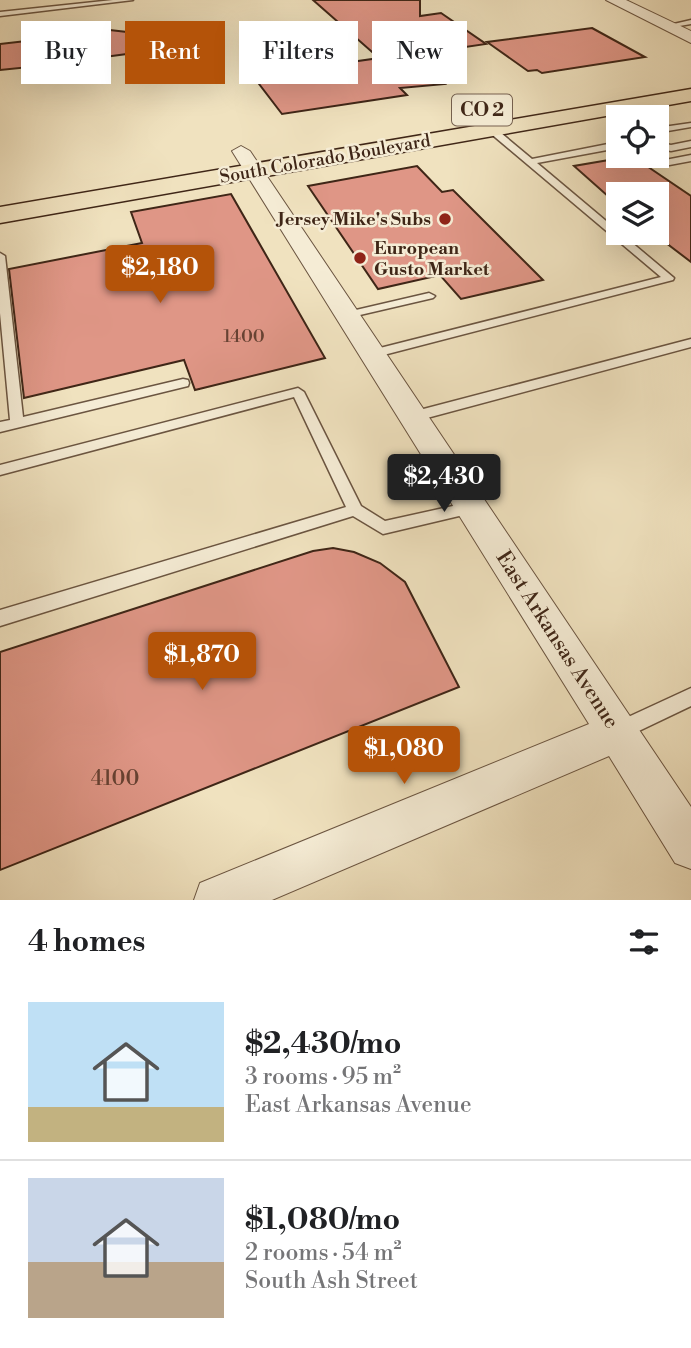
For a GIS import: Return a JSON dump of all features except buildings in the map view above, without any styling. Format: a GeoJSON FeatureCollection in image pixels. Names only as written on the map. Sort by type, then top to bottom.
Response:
{"type":"FeatureCollection","features":[{"type":"Feature","properties":{"kind":"main road","name":"South Colorado Boulevard"},"geometry":{"type":"LineString","coordinates":[[444,116],[691,75]]}},
{"type":"Feature","properties":{"kind":"main road","name":"South Colorado Boulevard"},"geometry":{"type":"LineString","coordinates":[[650,105],[691,95]]}},
{"type":"Feature","properties":{"kind":"main road","name":"South Colorado Boulevard"},"geometry":{"type":"LineString","coordinates":[[84,177],[606,114]]}},
{"type":"Feature","properties":{"kind":"main road","name":"South Colorado Boulevard"},"geometry":{"type":"LineString","coordinates":[[0,215],[256,156]]}},
{"type":"Feature","properties":{"kind":"street"},"geometry":{"type":"LineString","coordinates":[[614,0],[667,26],[689,32]]}},
{"type":"Feature","properties":{"kind":"street","name":"East Arkansas Avenue"},"geometry":{"type":"LineString","coordinates":[[256,156],[347,315],[691,847]]}},
{"type":"Feature","properties":{"kind":"street"},"geometry":{"type":"LineString","coordinates":[[217,900],[618,732]]}},
{"type":"Feature","properties":{"kind":"lane"},"geometry":{"type":"LineString","coordinates":[[0,14],[130,0]]}},
{"type":"Feature","properties":{"kind":"lane"},"geometry":{"type":"LineString","coordinates":[[669,129],[691,125]]}},
{"type":"Feature","properties":{"kind":"lane"},"geometry":{"type":"LineString","coordinates":[[372,354],[669,278],[492,130]]}},
{"type":"Feature","properties":{"kind":"lane"},"geometry":{"type":"LineString","coordinates":[[669,140],[691,135]]}},
{"type":"Feature","properties":{"kind":"lane"},"geometry":{"type":"LineString","coordinates":[[669,147],[691,144]]}},
{"type":"Feature","properties":{"kind":"lane"},"geometry":{"type":"LineString","coordinates":[[530,162],[606,147]]}},
{"type":"Feature","properties":{"kind":"lane"},"geometry":{"type":"LineString","coordinates":[[669,162],[691,158]]}},
{"type":"Feature","properties":{"kind":"lane"},"geometry":{"type":"LineString","coordinates":[[0,256],[17,423]]}},
{"type":"Feature","properties":{"kind":"lane"},"geometry":{"type":"LineString","coordinates":[[347,315],[429,296]]}},
{"type":"Feature","properties":{"kind":"lane"},"geometry":{"type":"LineString","coordinates":[[412,417],[691,343]]}},
{"type":"Feature","properties":{"kind":"lane"},"geometry":{"type":"LineString","coordinates":[[0,427],[183,383]]}},
{"type":"Feature","properties":{"kind":"lane"},"geometry":{"type":"LineString","coordinates":[[0,470],[298,392],[355,510],[383,528],[471,508]]}},
{"type":"Feature","properties":{"kind":"lane"},"geometry":{"type":"LineString","coordinates":[[0,618],[355,510]]}},
{"type":"Feature","properties":{"kind":"lane"},"geometry":{"type":"LineString","coordinates":[[618,732],[691,697]]}},
{"type":"Feature","properties":{"kind":"place","name":"Jersey Mike's Subs"},"geometry":{"type":"Point","coordinates":[445,219]}},
{"type":"Feature","properties":{"kind":"place","name":"European Gusto Market"},"geometry":{"type":"Point","coordinates":[360,258]}}]}
